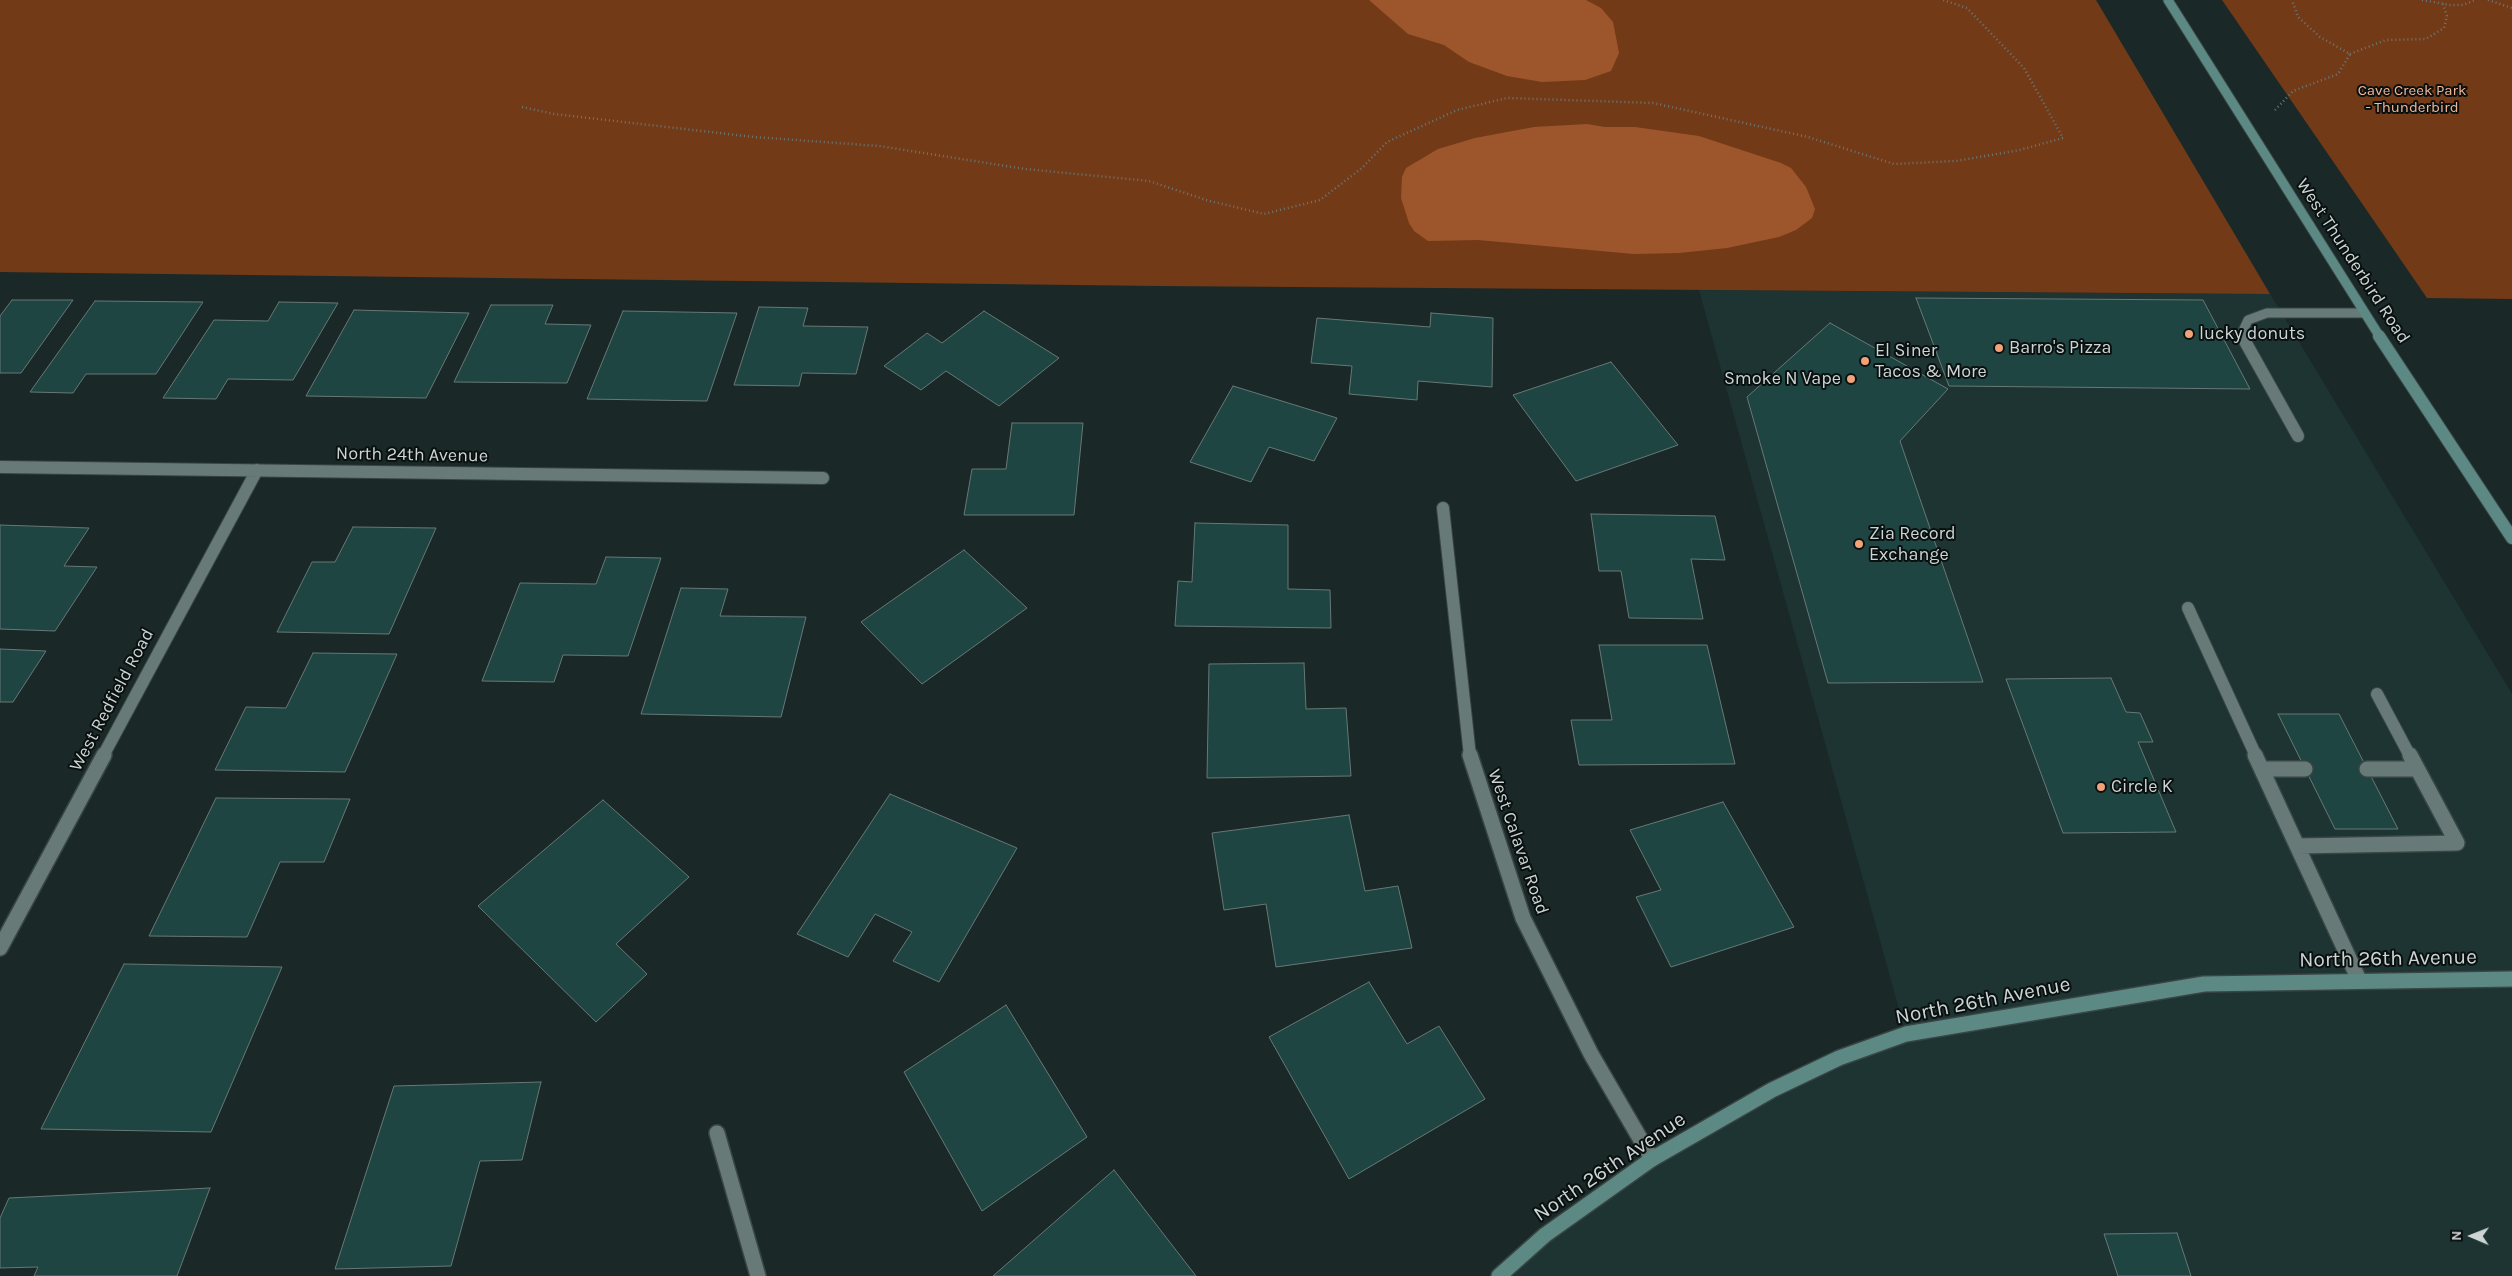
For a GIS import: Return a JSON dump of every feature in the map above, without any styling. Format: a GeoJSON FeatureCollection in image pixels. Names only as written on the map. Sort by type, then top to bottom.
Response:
{"type":"FeatureCollection","features":[{"type":"Feature","properties":{"kind":"main road","name":"West Thunderbird Road"},"geometry":{"type":"LineString","coordinates":[[2168,0],[2364,313],[2512,538]]}},
{"type":"Feature","properties":{"kind":"main road","name":"North 26th Avenue"},"geometry":{"type":"LineString","coordinates":[[1499,1276],[1545,1235],[1652,1159],[1772,1090],[1839,1058],[1906,1034],[2204,984],[2512,979]]}},
{"type":"Feature","properties":{"kind":"street"},"geometry":{"type":"LineString","coordinates":[[2298,436],[2241,335],[2248,320],[2268,313],[2364,313]]}},
{"type":"Feature","properties":{"kind":"street","name":"North 24th Avenue"},"geometry":{"type":"LineString","coordinates":[[0,467],[823,478]]}},
{"type":"Feature","properties":{"kind":"street","name":"West Redfield Road"},"geometry":{"type":"LineString","coordinates":[[0,948],[257,470]]}},
{"type":"Feature","properties":{"kind":"street","name":"West Calavar Road"},"geometry":{"type":"LineString","coordinates":[[1443,508],[1471,763],[1523,918],[1592,1054],[1652,1159]]}},
{"type":"Feature","properties":{"kind":"street"},"geometry":{"type":"LineString","coordinates":[[2188,608],[2359,980]]}},
{"type":"Feature","properties":{"kind":"street"},"geometry":{"type":"LineString","coordinates":[[2298,846],[2457,843],[2377,694]]}},
{"type":"Feature","properties":{"kind":"street"},"geometry":{"type":"LineString","coordinates":[[2262,769],[2305,769]]}},
{"type":"Feature","properties":{"kind":"street"},"geometry":{"type":"LineString","coordinates":[[2367,769],[2417,769]]}},
{"type":"Feature","properties":{"kind":"street"},"geometry":{"type":"LineString","coordinates":[[717,1133],[758,1276]]}},
{"type":"Feature","properties":{"kind":"path"},"geometry":{"type":"LineString","coordinates":[[522,107],[582,118],[754,137],[879,146],[1025,170],[1149,181],[1206,200],[1264,214],[1320,200],[1362,168],[1387,142],[1457,110],[1507,98],[1653,103],[1808,137],[1894,164],[1956,162],[2020,150],[2063,138],[2024,68],[1967,8],[1943,0]]}},
{"type":"Feature","properties":{"kind":"path"},"geometry":{"type":"LineString","coordinates":[[2292,0],[2298,17],[2320,37],[2350,54]]}},
{"type":"Feature","properties":{"kind":"path"},"geometry":{"type":"LineString","coordinates":[[2422,0],[2463,5],[2475,0]]}},
{"type":"Feature","properties":{"kind":"path"},"geometry":{"type":"LineString","coordinates":[[2488,0],[2512,8]]}},
{"type":"Feature","properties":{"kind":"path"},"geometry":{"type":"LineString","coordinates":[[2252,135],[2293,91],[2338,74],[2350,54],[2386,40],[2426,40],[2444,28],[2447,16],[2443,4]]}},
{"type":"Feature","properties":{"kind":"shaded area"},"geometry":{"type":"Polygon","coordinates":[[[1369,0],[1586,0],[1601,8],[1613,22],[1619,53],[1611,71],[1585,80],[1542,82],[1507,76],[1469,62],[1444,45],[1408,34],[1369,0]]]}},
{"type":"Feature","properties":{"kind":"shaded area"},"geometry":{"type":"Polygon","coordinates":[[[1587,124],[1605,127],[1635,127],[1699,136],[1781,163],[1791,168],[1806,187],[1815,209],[1812,218],[1796,230],[1779,237],[1727,248],[1679,253],[1634,254],[1478,240],[1428,241],[1414,231],[1409,223],[1401,198],[1402,177],[1406,168],[1438,149],[1475,138],[1534,127],[1587,124]]]}},
{"type":"Feature","properties":{"kind":"shaded area"},"geometry":{"type":"Polygon","coordinates":[[[1699,290],[2270,294],[2512,694],[2512,1276],[1499,1276],[1545,1235],[1772,1090],[1906,1034],[1699,290]]]}},
{"type":"Feature","properties":{"kind":"green space"},"geometry":{"type":"Polygon","coordinates":[[[0,0],[2096,0],[2270,294],[1159,286],[0,272],[0,0]]]}},
{"type":"Feature","properties":{"kind":"green space","name":"Cave Creek Park - Thunderbird"},"geometry":{"type":"Polygon","coordinates":[[[2222,0],[2512,0],[2512,299],[2427,298],[2222,0]]]}},
{"type":"Feature","properties":{"kind":"building"},"geometry":{"type":"Polygon","coordinates":[[[1916,298],[2203,300],[2250,389],[1949,386],[1916,298]]]}},
{"type":"Feature","properties":{"kind":"building"},"geometry":{"type":"Polygon","coordinates":[[[12,300],[73,300],[21,373],[0,373],[0,316],[12,300]]]}},
{"type":"Feature","properties":{"kind":"building"},"geometry":{"type":"Polygon","coordinates":[[[95,301],[203,302],[156,374],[86,374],[73,393],[30,392],[95,301]]]}},
{"type":"Feature","properties":{"kind":"building"},"geometry":{"type":"Polygon","coordinates":[[[279,302],[338,303],[293,380],[228,379],[216,399],[163,398],[214,320],[268,321],[279,302]]]}},
{"type":"Feature","properties":{"kind":"building"},"geometry":{"type":"Polygon","coordinates":[[[491,305],[553,305],[545,324],[591,325],[567,383],[454,382],[491,305]]]}},
{"type":"Feature","properties":{"kind":"building"},"geometry":{"type":"Polygon","coordinates":[[[759,307],[808,308],[803,326],[868,327],[856,374],[802,373],[799,386],[734,385],[759,307]]]}},
{"type":"Feature","properties":{"kind":"building"},"geometry":{"type":"Polygon","coordinates":[[[354,310],[469,313],[426,398],[306,396],[354,310]]]}},
{"type":"Feature","properties":{"kind":"building"},"geometry":{"type":"Polygon","coordinates":[[[623,311],[737,313],[707,401],[587,399],[623,311]]]}},
{"type":"Feature","properties":{"kind":"building"},"geometry":{"type":"Polygon","coordinates":[[[984,311],[1059,358],[999,406],[946,371],[921,390],[884,366],[927,333],[942,343],[984,311]]]}},
{"type":"Feature","properties":{"kind":"building"},"geometry":{"type":"Polygon","coordinates":[[[1431,313],[1493,318],[1492,387],[1418,381],[1417,400],[1349,394],[1352,366],[1311,363],[1317,318],[1430,327],[1431,313]]]}},
{"type":"Feature","properties":{"kind":"building"},"geometry":{"type":"Polygon","coordinates":[[[1830,323],[1948,389],[1900,441],[1983,682],[1828,683],[1747,397],[1830,323]]]}},
{"type":"Feature","properties":{"kind":"building"},"geometry":{"type":"Polygon","coordinates":[[[1611,362],[1678,445],[1576,481],[1513,395],[1611,362]]]}},
{"type":"Feature","properties":{"kind":"building"},"geometry":{"type":"Polygon","coordinates":[[[1233,386],[1337,418],[1314,461],[1269,447],[1251,482],[1190,462],[1233,386]]]}},
{"type":"Feature","properties":{"kind":"building"},"geometry":{"type":"Polygon","coordinates":[[[1012,423],[1083,423],[1074,515],[964,515],[972,469],[1006,469],[1012,423]]]}},
{"type":"Feature","properties":{"kind":"building"},"geometry":{"type":"Polygon","coordinates":[[[1591,514],[1715,516],[1725,560],[1691,559],[1703,619],[1629,618],[1621,571],[1599,571],[1591,514]]]}},
{"type":"Feature","properties":{"kind":"building"},"geometry":{"type":"Polygon","coordinates":[[[1195,523],[1288,525],[1288,589],[1330,590],[1331,628],[1175,626],[1178,581],[1192,582],[1195,523]]]}},
{"type":"Feature","properties":{"kind":"building"},"geometry":{"type":"Polygon","coordinates":[[[0,525],[89,528],[64,566],[97,567],[55,631],[0,629],[0,525]]]}},
{"type":"Feature","properties":{"kind":"building"},"geometry":{"type":"Polygon","coordinates":[[[353,527],[436,528],[389,634],[277,632],[312,562],[335,562],[353,527]]]}},
{"type":"Feature","properties":{"kind":"building"},"geometry":{"type":"Polygon","coordinates":[[[964,550],[1027,608],[922,684],[861,622],[964,550]]]}},
{"type":"Feature","properties":{"kind":"building"},"geometry":{"type":"Polygon","coordinates":[[[606,557],[661,558],[628,656],[563,655],[554,682],[482,681],[520,583],[596,584],[606,557]]]}},
{"type":"Feature","properties":{"kind":"building"},"geometry":{"type":"Polygon","coordinates":[[[681,588],[728,589],[720,616],[806,617],[781,717],[641,714],[681,588]]]}},
{"type":"Feature","properties":{"kind":"building"},"geometry":{"type":"Polygon","coordinates":[[[1599,645],[1707,645],[1735,764],[1579,765],[1571,720],[1612,720],[1599,645]]]}},
{"type":"Feature","properties":{"kind":"building"},"geometry":{"type":"Polygon","coordinates":[[[0,649],[46,651],[13,702],[0,702],[0,649]]]}},
{"type":"Feature","properties":{"kind":"building"},"geometry":{"type":"Polygon","coordinates":[[[313,653],[397,654],[345,772],[215,770],[246,707],[286,708],[313,653]]]}},
{"type":"Feature","properties":{"kind":"building"},"geometry":{"type":"Polygon","coordinates":[[[1304,663],[1306,709],[1346,708],[1351,776],[1207,778],[1209,664],[1304,663]]]}},
{"type":"Feature","properties":{"kind":"building","name":"Circle K"},"geometry":{"type":"Polygon","coordinates":[[[2111,678],[2126,712],[2140,713],[2153,742],[2138,742],[2176,832],[2063,833],[2006,679],[2111,678]]]}},
{"type":"Feature","properties":{"kind":"building"},"geometry":{"type":"Polygon","coordinates":[[[2278,714],[2339,714],[2398,829],[2335,829],[2278,714]]]}},
{"type":"Feature","properties":{"kind":"building"},"geometry":{"type":"Polygon","coordinates":[[[890,794],[1017,848],[939,982],[893,961],[912,932],[875,914],[848,957],[797,934],[890,794]]]}},
{"type":"Feature","properties":{"kind":"building"},"geometry":{"type":"Polygon","coordinates":[[[216,798],[350,799],[324,862],[280,862],[247,937],[149,936],[216,798]]]}},
{"type":"Feature","properties":{"kind":"building"},"geometry":{"type":"Polygon","coordinates":[[[603,800],[689,877],[616,944],[647,974],[596,1022],[478,906],[603,800]]]}},
{"type":"Feature","properties":{"kind":"building"},"geometry":{"type":"Polygon","coordinates":[[[1723,802],[1794,927],[1671,967],[1636,897],[1661,890],[1630,830],[1723,802]]]}},
{"type":"Feature","properties":{"kind":"building"},"geometry":{"type":"Polygon","coordinates":[[[1349,815],[1365,891],[1398,886],[1412,948],[1276,967],[1266,904],[1224,910],[1212,833],[1349,815]]]}},
{"type":"Feature","properties":{"kind":"building"},"geometry":{"type":"Polygon","coordinates":[[[124,964],[282,967],[211,1132],[41,1129],[124,964]]]}},
{"type":"Feature","properties":{"kind":"building"},"geometry":{"type":"Polygon","coordinates":[[[1369,982],[1407,1044],[1439,1026],[1485,1099],[1349,1179],[1269,1037],[1369,982]]]}},
{"type":"Feature","properties":{"kind":"building"},"geometry":{"type":"Polygon","coordinates":[[[1006,1005],[1087,1137],[982,1211],[904,1072],[1006,1005]]]}},
{"type":"Feature","properties":{"kind":"building"},"geometry":{"type":"Polygon","coordinates":[[[541,1082],[522,1160],[480,1161],[451,1266],[335,1269],[394,1086],[541,1082]]]}},
{"type":"Feature","properties":{"kind":"building"},"geometry":{"type":"Polygon","coordinates":[[[1114,1170],[1196,1276],[993,1276],[1114,1170]]]}},
{"type":"Feature","properties":{"kind":"building"},"geometry":{"type":"Polygon","coordinates":[[[210,1188],[177,1276],[34,1276],[38,1267],[0,1268],[0,1218],[9,1198],[210,1188]]]}},
{"type":"Feature","properties":{"kind":"building"},"geometry":{"type":"Polygon","coordinates":[[[2177,1233],[2191,1276],[2118,1276],[2104,1234],[2177,1233]]]}},
{"type":"Feature","properties":{"kind":"place","name":"lucky donuts"},"geometry":{"type":"Point","coordinates":[2189,334]}},
{"type":"Feature","properties":{"kind":"place","name":"Barro's Pizza"},"geometry":{"type":"Point","coordinates":[1999,348]}},
{"type":"Feature","properties":{"kind":"place","name":"El Siner Tacos & More"},"geometry":{"type":"Point","coordinates":[1865,361]}},
{"type":"Feature","properties":{"kind":"place","name":"Smoke N Vape"},"geometry":{"type":"Point","coordinates":[1851,379]}},
{"type":"Feature","properties":{"kind":"place","name":"Zia Record Exchange"},"geometry":{"type":"Point","coordinates":[1859,544]}},
{"type":"Feature","properties":{"kind":"place","name":"Circle K"},"geometry":{"type":"Point","coordinates":[2101,787]}}]}
